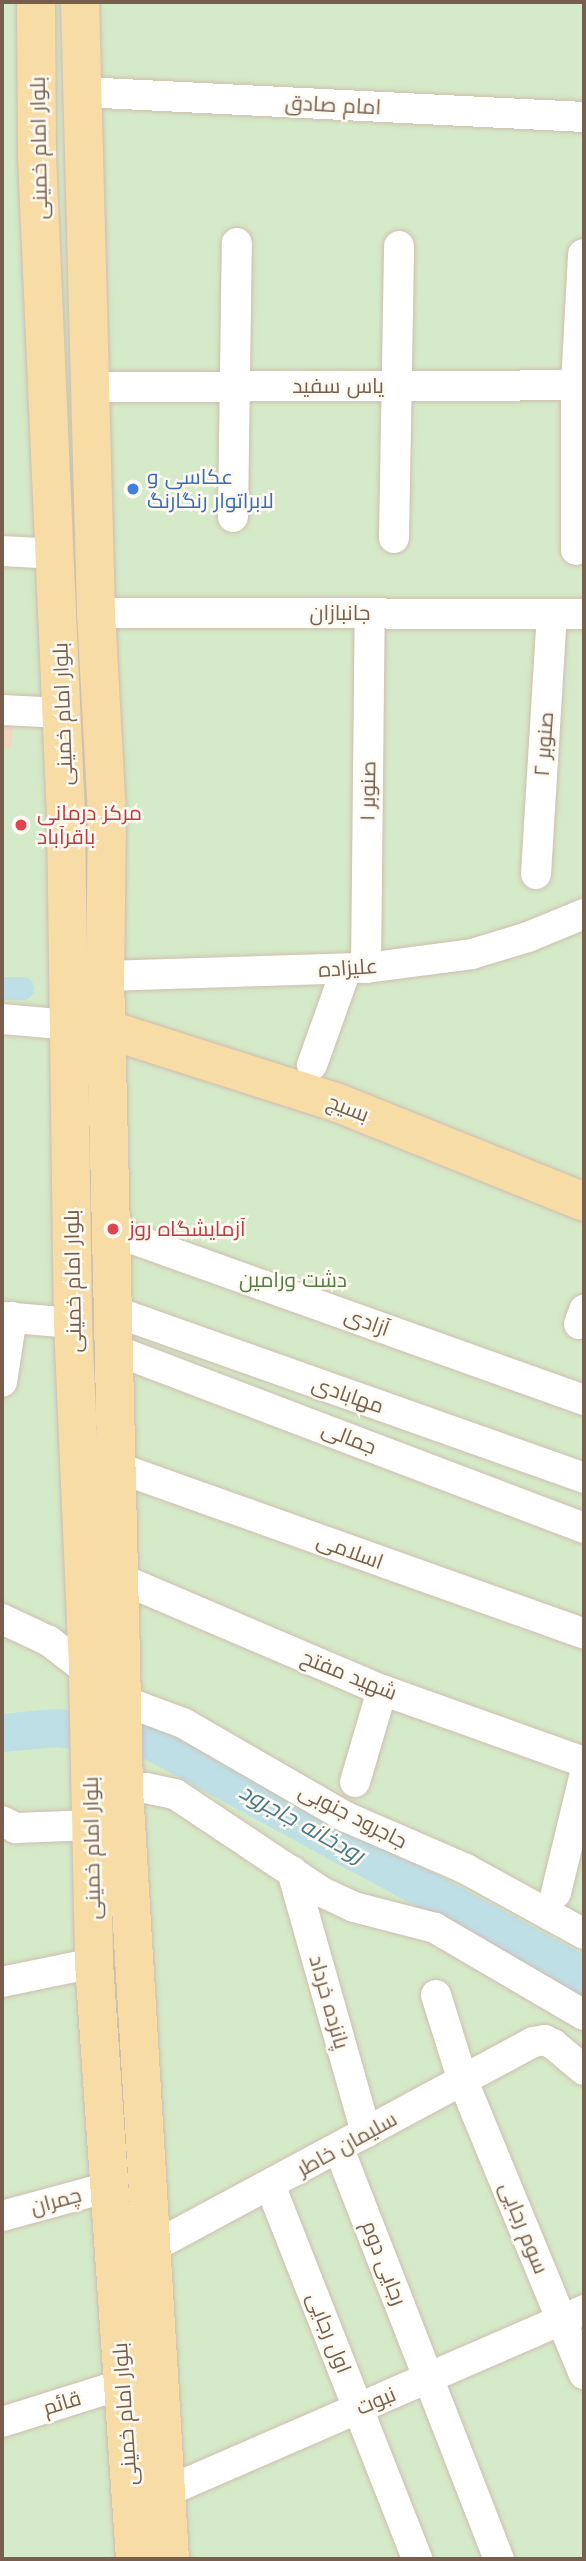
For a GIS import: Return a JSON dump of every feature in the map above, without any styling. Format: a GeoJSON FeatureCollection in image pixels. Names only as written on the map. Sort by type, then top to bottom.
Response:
{"type":"FeatureCollection","features":[{"type":"Feature","properties":{"kind":"main road","name":"بلوار امام خمینی"},"geometry":{"type":"LineString","coordinates":[[36,2],[37,157],[57,554],[61,713],[88,1027],[111,1231],[119,1578],[102,1801],[94,1964],[123,2384],[147,2557]]}},
{"type":"Feature","properties":{"kind":"main road","name":"بلوار امام خمینی"},"geometry":{"type":"LineString","coordinates":[[80,2],[96,612],[107,818],[105,976],[88,1027],[73,1323],[110,1684]]}},
{"type":"Feature","properties":{"kind":"main road"},"geometry":{"type":"LineString","coordinates":[[37,157],[86,155]]}},
{"type":"Feature","properties":{"kind":"main road","name":"بسیج"},"geometry":{"type":"LineString","coordinates":[[88,1027],[338,1103],[584,1202]]}},
{"type":"Feature","properties":{"kind":"main road","name":"بلوار امام خمینی"},"geometry":{"type":"LineString","coordinates":[[102,1801],[149,2249],[168,2491],[147,2557]]}},
{"type":"Feature","properties":{"kind":"street","name":"امام صادق"},"geometry":{"type":"LineString","coordinates":[[82,92],[584,117]]}},
{"type":"Feature","properties":{"kind":"street"},"geometry":{"type":"LineString","coordinates":[[233,517],[237,243]]}},
{"type":"Feature","properties":{"kind":"street"},"geometry":{"type":"LineString","coordinates":[[394,538],[399,246]]}},
{"type":"Feature","properties":{"kind":"street"},"geometry":{"type":"LineString","coordinates":[[576,550],[583,254]]}},
{"type":"Feature","properties":{"kind":"street","name":"یاس سفید"},"geometry":{"type":"LineString","coordinates":[[91,387],[580,385]]}},
{"type":"Feature","properties":{"kind":"street"},"geometry":{"type":"LineString","coordinates":[[2,551],[57,554]]}},
{"type":"Feature","properties":{"kind":"street","name":"جانبازان"},"geometry":{"type":"LineString","coordinates":[[96,612],[584,614]]}},
{"type":"Feature","properties":{"kind":"street","name":"صنوبر ۱"},"geometry":{"type":"LineString","coordinates":[[312,1065],[356,969],[370,613]]}},
{"type":"Feature","properties":{"kind":"street","name":"صنوبر ۲"},"geometry":{"type":"LineString","coordinates":[[536,874],[552,614]]}},
{"type":"Feature","properties":{"kind":"street"},"geometry":{"type":"LineString","coordinates":[[2,710],[61,713]]}},
{"type":"Feature","properties":{"kind":"street","name":"علیزاده"},"geometry":{"type":"LineString","coordinates":[[105,976],[356,969],[472,954],[528,937],[584,914]]}},
{"type":"Feature","properties":{"kind":"street"},"geometry":{"type":"LineString","coordinates":[[2,1019],[88,1027]]}},
{"type":"Feature","properties":{"kind":"street","name":"آزادی"},"geometry":{"type":"LineString","coordinates":[[111,1231],[584,1400]]}},
{"type":"Feature","properties":{"kind":"street"},"geometry":{"type":"LineString","coordinates":[[2,1382],[7,1317],[73,1323]]}},
{"type":"Feature","properties":{"kind":"street","name":"مهابادی"},"geometry":{"type":"LineString","coordinates":[[113,1330],[584,1478]]}},
{"type":"Feature","properties":{"kind":"street","name":"جمالی"},"geometry":{"type":"LineString","coordinates":[[113,1330],[584,1528]]}},
{"type":"Feature","properties":{"kind":"street","name":"اسلامی"},"geometry":{"type":"LineString","coordinates":[[116,1467],[584,1634]]}},
{"type":"Feature","properties":{"kind":"street","name":"شهید مفتح"},"geometry":{"type":"LineString","coordinates":[[119,1578],[382,1690],[584,1762]]}},
{"type":"Feature","properties":{"kind":"street","name":"جاجرود جنوبی"},"geometry":{"type":"LineString","coordinates":[[2,1619],[49,1641],[110,1684],[346,1817],[466,1869],[584,1934]]}},
{"type":"Feature","properties":{"kind":"street"},"geometry":{"type":"LineString","coordinates":[[355,1782],[382,1690]]}},
{"type":"Feature","properties":{"kind":"street"},"geometry":{"type":"LineString","coordinates":[[556,1893],[584,1777]]}},
{"type":"Feature","properties":{"kind":"street"},"geometry":{"type":"LineString","coordinates":[[2,1821],[16,1828],[146,1788],[176,1794],[292,1871],[354,1907],[435,1928],[584,2015]]}},
{"type":"Feature","properties":{"kind":"street","name":"پانزده خرداد"},"geometry":{"type":"LineString","coordinates":[[292,1871],[366,2133]]}},
{"type":"Feature","properties":{"kind":"street"},"geometry":{"type":"LineString","coordinates":[[2,1982],[94,1964]]}},
{"type":"Feature","properties":{"kind":"street","name":"سوم رجایی"},"geometry":{"type":"LineString","coordinates":[[436,1995],[463,2081],[573,2315],[584,2374]]}},
{"type":"Feature","properties":{"kind":"street","name":"سلیمان خاطر"},"geometry":{"type":"LineString","coordinates":[[149,2249],[534,2042],[545,2040],[584,2070]]}},
{"type":"Feature","properties":{"kind":"street","name":"رجایی دوم"},"geometry":{"type":"LineString","coordinates":[[339,2149],[499,2559]]}},
{"type":"Feature","properties":{"kind":"street","name":"اول رجایی"},"geometry":{"type":"LineString","coordinates":[[270,2185],[417,2559]]}},
{"type":"Feature","properties":{"kind":"street","name":"چمران"},"geometry":{"type":"LineString","coordinates":[[2,2216],[109,2187]]}},
{"type":"Feature","properties":{"kind":"street","name":"نبوت"},"geometry":{"type":"LineString","coordinates":[[168,2491],[573,2315]]}},
{"type":"Feature","properties":{"kind":"street","name":"قائم"},"geometry":{"type":"LineString","coordinates":[[2,2422],[123,2384]]}},
{"type":"Feature","properties":{"kind":"green space","name":"دشت ورامین"},"geometry":{"type":"Polygon","coordinates":[[[2,2],[584,2],[584,2559],[2,2559],[2,2]]]}},
{"type":"Feature","properties":{"kind":"building"},"geometry":{"type":"Polygon","coordinates":[[[2,724],[13,725],[11,748],[2,747],[2,724]]]}},
{"type":"Feature","properties":{"kind":"waterway"},"geometry":{"type":"LineString","coordinates":[[2,988],[22,988]]}},
{"type":"Feature","properties":{"kind":"waterway","name":"رودخانه جاجرود"},"geometry":{"type":"LineString","coordinates":[[2,1733],[57,1728],[152,1741],[584,1977]]}},
{"type":"Feature","properties":{"kind":"place","name":"عکاسی و لابراتوار رنگارنگ"},"geometry":{"type":"Point","coordinates":[133,489]}},
{"type":"Feature","properties":{"kind":"place","name":"مرکز درمانی باقرآباد"},"geometry":{"type":"Point","coordinates":[21,825]}},
{"type":"Feature","properties":{"kind":"place","name":"آزمایشگاه روز"},"geometry":{"type":"Point","coordinates":[113,1229]}}]}
